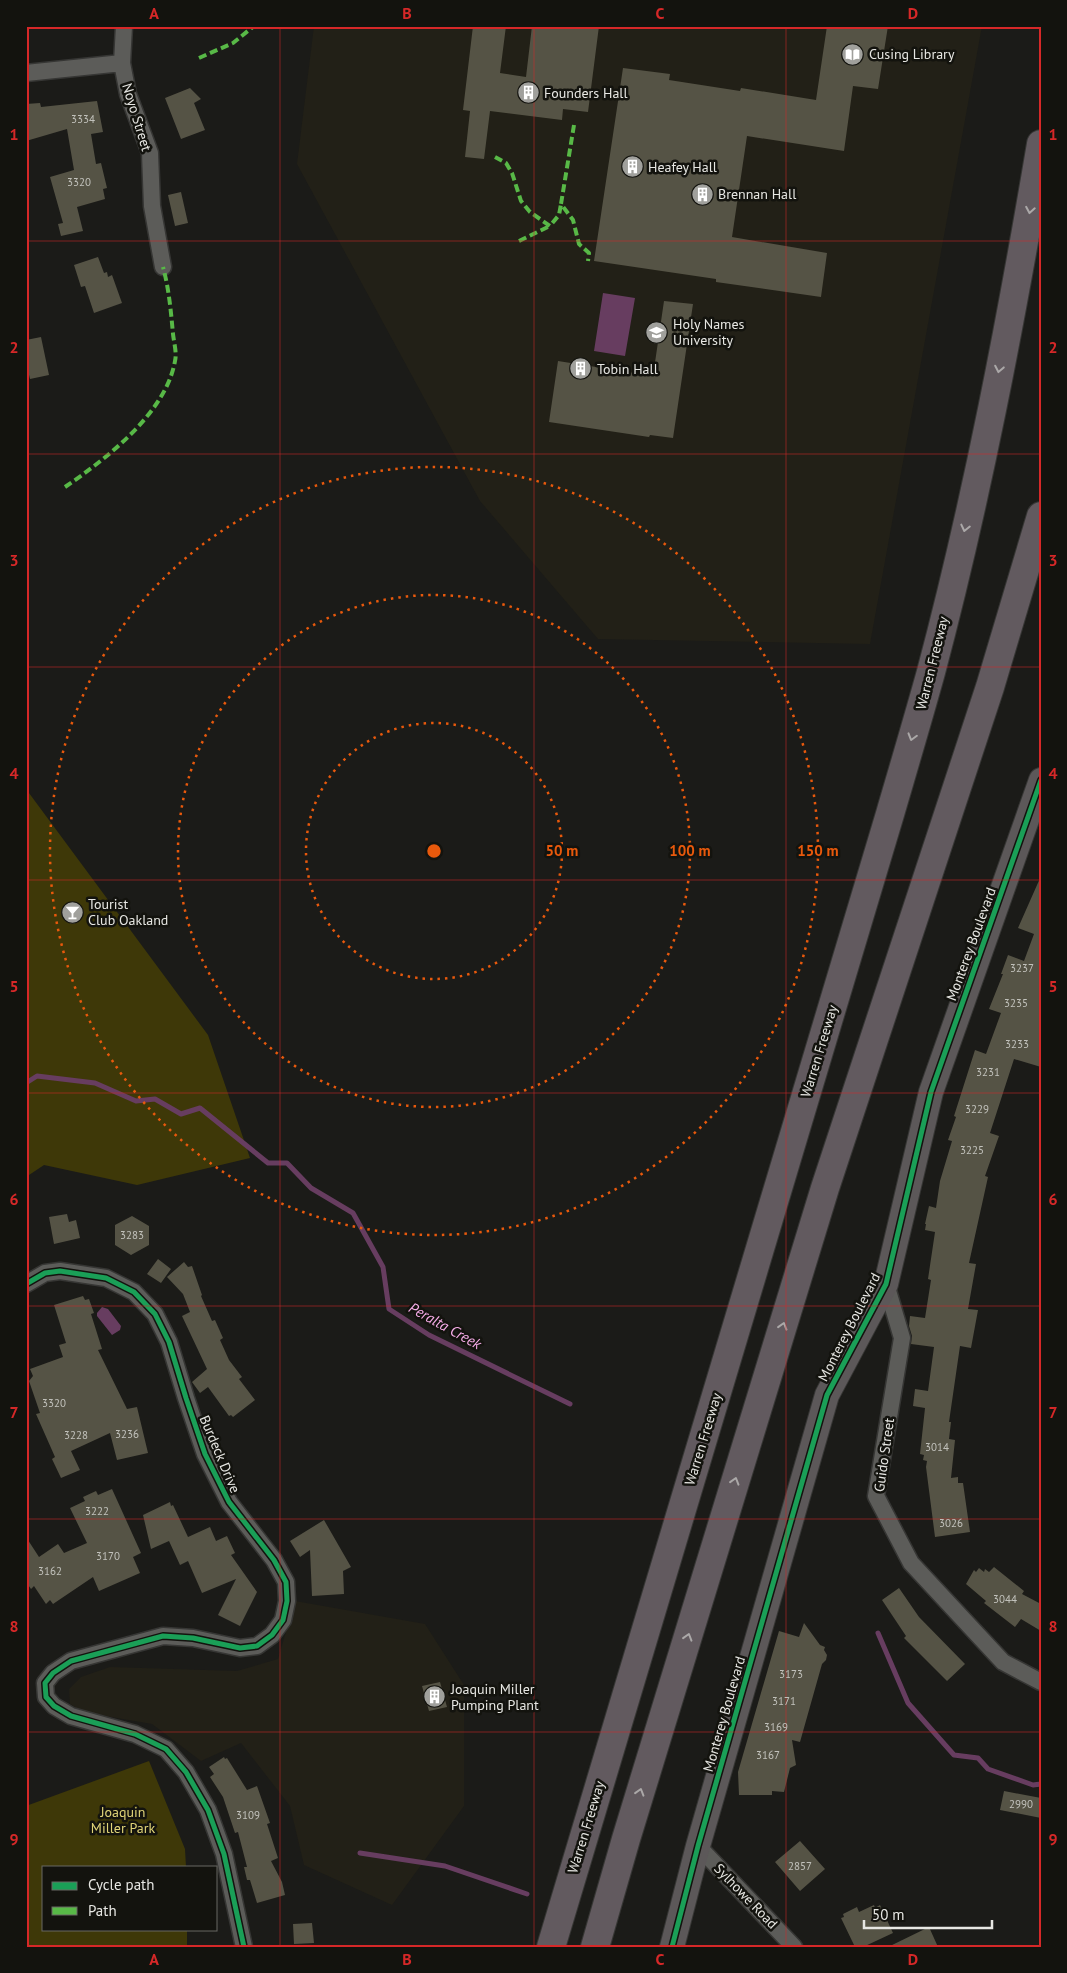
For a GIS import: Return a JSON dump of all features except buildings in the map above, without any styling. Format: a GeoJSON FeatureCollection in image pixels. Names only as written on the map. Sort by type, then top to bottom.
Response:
{"type":"FeatureCollection","features":[{"type":"Feature","properties":{"kind":"highway","name":"Warren Freeway"},"geometry":{"type":"LineString","coordinates":[[551,1947],[890,814],[931,671],[966,525],[998,378],[1041,144]]}},
{"type":"Feature","properties":{"kind":"highway"},"geometry":{"type":"LineString","coordinates":[[595,1947],[626,1839],[825,1188],[990,687],[1041,516]]}},
{"type":"Feature","properties":{"kind":"highway"},"geometry":{"type":"LineString","coordinates":[[605,1947],[626,1839]]}},
{"type":"Feature","properties":{"kind":"street","name":"Noyo Street"},"geometry":{"type":"LineString","coordinates":[[124,26],[122,62],[128,94],[150,153],[152,206],[163,267]]}},
{"type":"Feature","properties":{"kind":"street"},"geometry":{"type":"LineString","coordinates":[[26,73],[122,62]]}},
{"type":"Feature","properties":{"kind":"street","name":"Monterey Boulevard"},"geometry":{"type":"LineString","coordinates":[[672,1947],[698,1846],[827,1395],[886,1284],[930,1092],[1041,780]]}},
{"type":"Feature","properties":{"kind":"street","name":"Burdeck Drive"},"geometry":{"type":"LineString","coordinates":[[26,1284],[45,1273],[60,1271],[106,1278],[134,1292],[155,1314],[169,1342],[186,1398],[209,1462],[229,1502],[274,1560],[286,1582],[287,1601],[283,1620],[272,1635],[257,1646],[240,1648],[192,1638],[163,1636],[71,1661],[53,1673],[45,1684],[46,1696],[54,1706],[70,1716],[135,1734],[166,1749],[186,1772],[208,1810],[224,1854],[244,1947]]}},
{"type":"Feature","properties":{"kind":"street","name":"Guido Street"},"geometry":{"type":"LineString","coordinates":[[886,1284],[902,1338],[876,1496],[911,1563],[1003,1662],[1041,1682]]}},
{"type":"Feature","properties":{"kind":"street","name":"Sylhowe Road"},"geometry":{"type":"LineString","coordinates":[[698,1846],[794,1947]]}},
{"type":"Feature","properties":{"kind":"shaded area","name":"Holy Names University"},"geometry":{"type":"Polygon","coordinates":[[[314,26],[982,26],[870,644],[598,639],[480,501],[297,164],[314,26]]]}},
{"type":"Feature","properties":{"kind":"shaded area"},"geometry":{"type":"Polygon","coordinates":[[[603,293],[635,298],[625,356],[594,351],[603,293]]]}},
{"type":"Feature","properties":{"kind":"shaded area"},"geometry":{"type":"Polygon","coordinates":[[[102,1307],[108,1309],[121,1326],[120,1330],[112,1335],[97,1316],[102,1307]]]}},
{"type":"Feature","properties":{"kind":"shaded area","name":"Joaquin Miller Pumping Plant"},"geometry":{"type":"Polygon","coordinates":[[[295,1601],[425,1624],[464,1685],[464,1806],[392,1905],[304,1865],[290,1806],[241,1743],[201,1761],[152,1724],[82,1712],[70,1704],[69,1689],[81,1677],[110,1667],[237,1671],[278,1659],[295,1601]]]}},
{"type":"Feature","properties":{"kind":"green space","name":"Tourist Club Oakland"},"geometry":{"type":"Polygon","coordinates":[[[26,789],[208,1035],[250,1158],[137,1185],[44,1165],[26,1177],[26,789]]]}},
{"type":"Feature","properties":{"kind":"green space","name":"Joaquin Miller Park"},"geometry":{"type":"Polygon","coordinates":[[[149,1761],[185,1849],[186,1866],[42,1866],[42,1930],[187,1930],[187,1947],[26,1947],[26,1806],[149,1761]]]}},
{"type":"Feature","properties":{"kind":"waterway","name":"Peralta Creek"},"geometry":{"type":"LineString","coordinates":[[26,1083],[37,1076],[95,1083],[136,1101],[155,1099],[181,1114],[200,1108],[268,1163],[287,1163],[311,1188],[353,1213],[383,1267],[389,1309],[429,1335],[570,1404]]}},
{"type":"Feature","properties":{"kind":"waterway","name":"Peralta Creek"},"geometry":{"type":"LineString","coordinates":[[878,1633],[908,1703],[954,1755],[978,1758],[988,1769],[1033,1785],[1041,1784]]}},
{"type":"Feature","properties":{"kind":"waterway"},"geometry":{"type":"LineString","coordinates":[[360,1853],[445,1866],[527,1894]]}},
{"type":"Feature","properties":{"kind":"marked path"},"geometry":{"type":"LineString","coordinates":[[199,58],[233,43],[254,26]]}},
{"type":"Feature","properties":{"kind":"marked path"},"geometry":{"type":"LineString","coordinates":[[574,125],[561,204],[573,220],[579,244],[589,253],[588,261]]}},
{"type":"Feature","properties":{"kind":"marked path"},"geometry":{"type":"LineString","coordinates":[[495,157],[506,163],[512,173],[521,201],[530,212],[550,226],[559,215],[561,204]]}},
{"type":"Feature","properties":{"kind":"marked path"},"geometry":{"type":"LineString","coordinates":[[519,241],[550,226]]}},
{"type":"Feature","properties":{"kind":"marked path"},"geometry":{"type":"LineString","coordinates":[[65,487],[98,463],[132,433],[160,399],[169,380],[176,351],[163,267]]}},
{"type":"Feature","properties":{"kind":"cycle path"},"geometry":{"type":"LineString","coordinates":[[672,1947],[698,1846],[827,1395],[886,1284],[931,1092],[1041,780]]}},
{"type":"Feature","properties":{"kind":"cycle path"},"geometry":{"type":"LineString","coordinates":[[26,1284],[45,1273],[60,1271],[106,1278],[134,1292],[155,1314],[169,1342],[205,1454],[229,1502],[274,1560],[286,1582],[287,1601],[283,1620],[272,1635],[257,1646],[240,1648],[193,1638],[163,1636],[71,1661],[53,1673],[45,1683],[46,1697],[54,1706],[71,1716],[135,1734],[166,1749],[186,1772],[208,1810],[224,1854],[244,1947]]}},
{"type":"Feature","properties":{"kind":"place","name":"Cusing Library"},"geometry":{"type":"Point","coordinates":[853,54]}},
{"type":"Feature","properties":{"kind":"place","name":"Founders Hall"},"geometry":{"type":"Point","coordinates":[528,93]}},
{"type":"Feature","properties":{"kind":"place","name":"Heafey Hall"},"geometry":{"type":"Point","coordinates":[632,167]}},
{"type":"Feature","properties":{"kind":"place","name":"Brennan Hall"},"geometry":{"type":"Point","coordinates":[702,194]}},
{"type":"Feature","properties":{"kind":"place","name":"Holy Names University"},"geometry":{"type":"Point","coordinates":[657,332]}},
{"type":"Feature","properties":{"kind":"place","name":"Tobin Hall"},"geometry":{"type":"Point","coordinates":[581,369]}},
{"type":"Feature","properties":{"kind":"place","name":"Tourist Club Oakland"},"geometry":{"type":"Point","coordinates":[72,912]}},
{"type":"Feature","properties":{"kind":"place","name":"Joaquin Miller Pumping Plant"},"geometry":{"type":"Point","coordinates":[435,1697]}}]}
